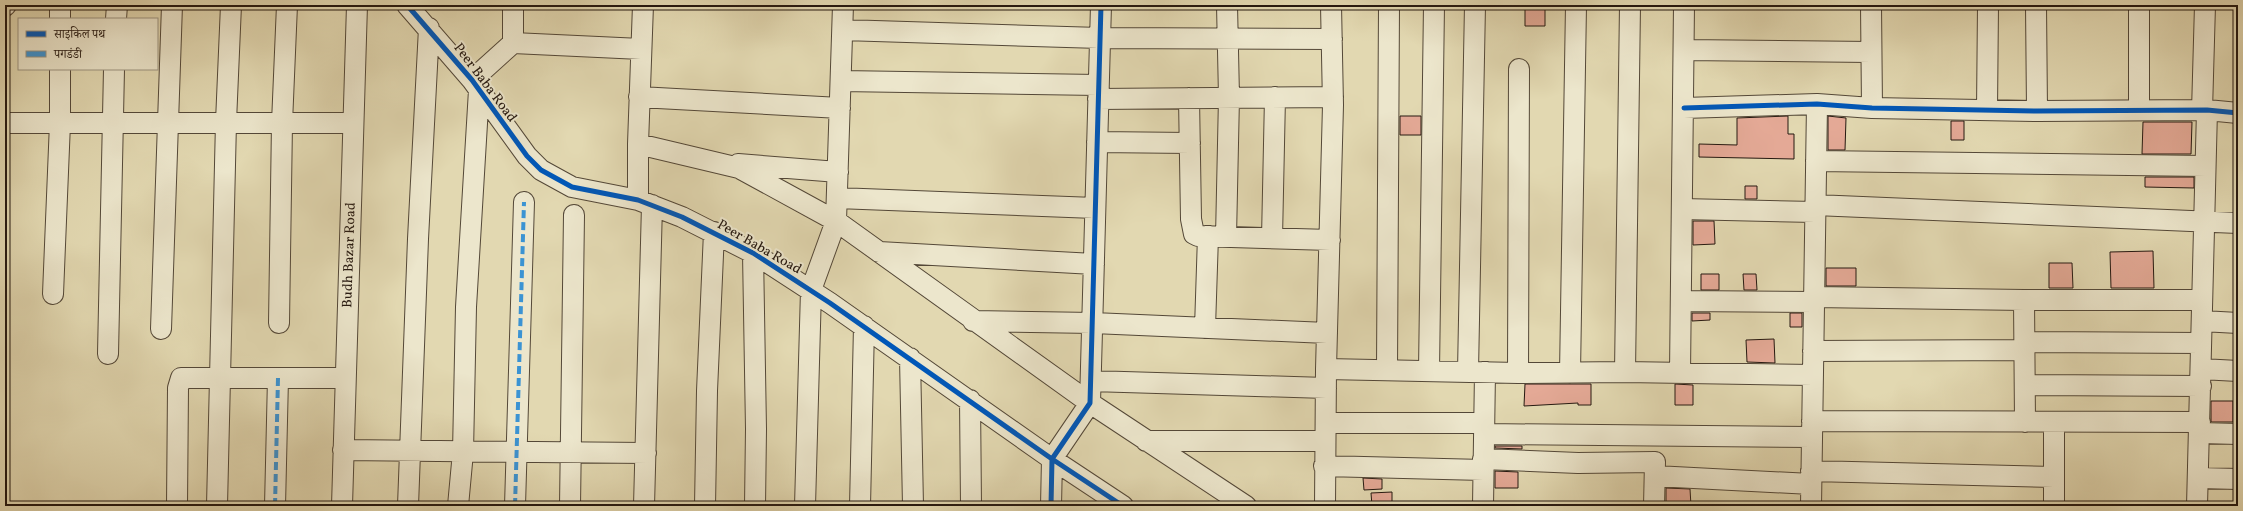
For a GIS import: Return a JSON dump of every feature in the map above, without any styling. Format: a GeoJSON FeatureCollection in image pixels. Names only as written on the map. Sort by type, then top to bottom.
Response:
{"type":"FeatureCollection","features":[{"type":"Feature","properties":{"kind":"street"},"geometry":{"type":"LineString","coordinates":[[60,5],[60,18]]}},
{"type":"Feature","properties":{"kind":"street"},"geometry":{"type":"LineString","coordinates":[[116,18],[117,5]]}},
{"type":"Feature","properties":{"kind":"street"},"geometry":{"type":"LineString","coordinates":[[161,329],[172,5]]}},
{"type":"Feature","properties":{"kind":"street"},"geometry":{"type":"LineString","coordinates":[[217,506],[226,122],[231,5]]}},
{"type":"Feature","properties":{"kind":"street"},"geometry":{"type":"LineString","coordinates":[[279,323],[282,122],[287,5]]}},
{"type":"Feature","properties":{"kind":"street","name":"Budh Bazar Road"},"geometry":{"type":"LineString","coordinates":[[342,506],[344,378],[357,5]]}},
{"type":"Feature","properties":{"kind":"street","name":"Peer Baba Road"},"geometry":{"type":"LineString","coordinates":[[407,5],[429,28],[475,85],[527,156],[541,170],[572,187],[645,202],[682,216],[753,253],[812,290],[970,400],[1052,459],[1105,500],[1123,506]]}},
{"type":"Feature","properties":{"kind":"street"},"geometry":{"type":"LineString","coordinates":[[458,506],[463,452],[466,307],[475,85],[512,43],[513,14],[497,5]]}},
{"type":"Feature","properties":{"kind":"street"},"geometry":{"type":"LineString","coordinates":[[643,5],[638,144],[645,202],[646,453],[644,506]]}},
{"type":"Feature","properties":{"kind":"street"},"geometry":{"type":"LineString","coordinates":[[805,506],[812,290],[836,221],[843,5]]}},
{"type":"Feature","properties":{"kind":"street"},"geometry":{"type":"LineString","coordinates":[[1051,506],[1052,459],[1090,404],[1101,5]]}},
{"type":"Feature","properties":{"kind":"street"},"geometry":{"type":"LineString","coordinates":[[1205,328],[1217,236],[1229,97],[1227,5]]}},
{"type":"Feature","properties":{"kind":"street"},"geometry":{"type":"LineString","coordinates":[[1325,506],[1324,466],[1333,97],[1331,5]]}},
{"type":"Feature","properties":{"kind":"street"},"geometry":{"type":"LineString","coordinates":[[1387,370],[1389,5]]}},
{"type":"Feature","properties":{"kind":"street"},"geometry":{"type":"LineString","coordinates":[[1429,371],[1434,5]]}},
{"type":"Feature","properties":{"kind":"street"},"geometry":{"type":"LineString","coordinates":[[1475,5],[1476,372],[1484,429],[1483,506]]}},
{"type":"Feature","properties":{"kind":"street"},"geometry":{"type":"LineString","coordinates":[[1570,373],[1576,5]]}},
{"type":"Feature","properties":{"kind":"street"},"geometry":{"type":"LineString","coordinates":[[1625,372],[1630,5]]}},
{"type":"Feature","properties":{"kind":"street"},"geometry":{"type":"LineString","coordinates":[[1680,373],[1684,5]]}},
{"type":"Feature","properties":{"kind":"street"},"geometry":{"type":"LineString","coordinates":[[1871,5],[1872,108]]}},
{"type":"Feature","properties":{"kind":"street"},"geometry":{"type":"LineString","coordinates":[[1987,110],[1988,5]]}},
{"type":"Feature","properties":{"kind":"street"},"geometry":{"type":"LineString","coordinates":[[2036,5],[2037,111]]}},
{"type":"Feature","properties":{"kind":"street"},"geometry":{"type":"LineString","coordinates":[[2139,5],[2139,110]]}},
{"type":"Feature","properties":{"kind":"street"},"geometry":{"type":"LineString","coordinates":[[2197,506],[2205,222],[2205,5]]}},
{"type":"Feature","properties":{"kind":"street"},"geometry":{"type":"LineString","coordinates":[[408,506],[412,451],[418,239],[429,28]]}},
{"type":"Feature","properties":{"kind":"street"},"geometry":{"type":"LineString","coordinates":[[843,30],[1100,38],[1332,39]]}},
{"type":"Feature","properties":{"kind":"street"},"geometry":{"type":"LineString","coordinates":[[512,43],[641,49]]}},
{"type":"Feature","properties":{"kind":"street"},"geometry":{"type":"LineString","coordinates":[[1684,50],[1871,52]]}},
{"type":"Feature","properties":{"kind":"street"},"geometry":{"type":"LineString","coordinates":[[1518,373],[1519,69]]}},
{"type":"Feature","properties":{"kind":"street"},"geometry":{"type":"LineString","coordinates":[[53,294],[60,122],[60,70]]}},
{"type":"Feature","properties":{"kind":"street"},"geometry":{"type":"LineString","coordinates":[[108,354],[114,70]]}},
{"type":"Feature","properties":{"kind":"street"},"geometry":{"type":"LineString","coordinates":[[841,81],[1098,92],[1189,98],[1333,97]]}},
{"type":"Feature","properties":{"kind":"street"},"geometry":{"type":"LineString","coordinates":[[639,97],[840,108]]}},
{"type":"Feature","properties":{"kind":"street"},"geometry":{"type":"LineString","coordinates":[[1272,238],[1275,97]]}},
{"type":"Feature","properties":{"kind":"street"},"geometry":{"type":"LineString","coordinates":[[1189,98],[1192,230],[1198,236],[1330,240]]}},
{"type":"Feature","properties":{"kind":"street"},"geometry":{"type":"LineString","coordinates":[[1684,108],[1816,104],[1872,108],[2037,111],[2204,110],[2238,113]]}},
{"type":"Feature","properties":{"kind":"street"},"geometry":{"type":"LineString","coordinates":[[1811,506],[1816,104]]}},
{"type":"Feature","properties":{"kind":"street"},"geometry":{"type":"LineString","coordinates":[[5,122],[352,123]]}},
{"type":"Feature","properties":{"kind":"street"},"geometry":{"type":"LineString","coordinates":[[1097,142],[1190,143]]}},
{"type":"Feature","properties":{"kind":"street"},"geometry":{"type":"LineString","coordinates":[[638,144],[740,168],[836,221],[1090,404],[1246,506]]}},
{"type":"Feature","properties":{"kind":"street"},"geometry":{"type":"LineString","coordinates":[[1816,161],[2205,166]]}},
{"type":"Feature","properties":{"kind":"street"},"geometry":{"type":"LineString","coordinates":[[720,163],[838,172]]}},
{"type":"Feature","properties":{"kind":"street"},"geometry":{"type":"LineString","coordinates":[[837,198],[1096,208]]}},
{"type":"Feature","properties":{"kind":"street"},"geometry":{"type":"LineString","coordinates":[[515,506],[524,202]]}},
{"type":"Feature","properties":{"kind":"street"},"geometry":{"type":"LineString","coordinates":[[1682,209],[1815,209],[2238,223]]}},
{"type":"Feature","properties":{"kind":"street"},"geometry":{"type":"LineString","coordinates":[[570,506],[572,452],[574,215]]}},
{"type":"Feature","properties":{"kind":"street"},"geometry":{"type":"LineString","coordinates":[[705,506],[707,391],[714,232]]}},
{"type":"Feature","properties":{"kind":"street"},"geometry":{"type":"LineString","coordinates":[[879,252],[1094,264]]}},
{"type":"Feature","properties":{"kind":"street"},"geometry":{"type":"LineString","coordinates":[[753,253],[756,429],[755,506]]}},
{"type":"Feature","properties":{"kind":"street"},"geometry":{"type":"LineString","coordinates":[[2024,300],[2025,422]]}},
{"type":"Feature","properties":{"kind":"street"},"geometry":{"type":"LineString","coordinates":[[1681,301],[2202,300]]}},
{"type":"Feature","properties":{"kind":"street"},"geometry":{"type":"LineString","coordinates":[[973,321],[1093,323],[1327,333]]}},
{"type":"Feature","properties":{"kind":"street"},"geometry":{"type":"LineString","coordinates":[[2202,321],[2238,323]]}},
{"type":"Feature","properties":{"kind":"street"},"geometry":{"type":"LineString","coordinates":[[860,506],[864,326]]}},
{"type":"Feature","properties":{"kind":"street"},"geometry":{"type":"LineString","coordinates":[[1813,351],[2201,343]]}},
{"type":"Feature","properties":{"kind":"street"},"geometry":{"type":"LineString","coordinates":[[910,358],[913,506]]}},
{"type":"Feature","properties":{"kind":"street"},"geometry":{"type":"LineString","coordinates":[[1091,381],[1326,378],[1387,370],[1518,373],[1625,372],[1813,376]]}},
{"type":"Feature","properties":{"kind":"street"},"geometry":{"type":"LineString","coordinates":[[2025,385],[2201,378],[2238,371]]}},
{"type":"Feature","properties":{"kind":"street"},"geometry":{"type":"LineString","coordinates":[[177,506],[179,381],[182,378],[344,378]]}},
{"type":"Feature","properties":{"kind":"street"},"geometry":{"type":"LineString","coordinates":[[275,506],[278,378]]}},
{"type":"Feature","properties":{"kind":"street"},"geometry":{"type":"LineString","coordinates":[[970,400],[971,506]]}},
{"type":"Feature","properties":{"kind":"street"},"geometry":{"type":"LineString","coordinates":[[1146,442],[1325,432],[1484,429],[1656,436],[2025,422],[2200,427],[2238,434]]}},
{"type":"Feature","properties":{"kind":"street"},"geometry":{"type":"LineString","coordinates":[[2054,422],[2054,506]]}},
{"type":"Feature","properties":{"kind":"street"},"geometry":{"type":"LineString","coordinates":[[1654,506],[1656,436]]}},
{"type":"Feature","properties":{"kind":"street"},"geometry":{"type":"LineString","coordinates":[[343,450],[646,453]]}},
{"type":"Feature","properties":{"kind":"street"},"geometry":{"type":"LineString","coordinates":[[1324,466],[1578,463],[1655,469],[1811,477],[2054,477]]}},
{"type":"Feature","properties":{"kind":"street"},"geometry":{"type":"LineString","coordinates":[[2198,478],[2238,479]]}},
{"type":"Feature","properties":{"kind":"building"},"geometry":{"type":"Polygon","coordinates":[[[1525,5],[1545,5],[1545,26],[1525,26],[1525,5]]]}},
{"type":"Feature","properties":{"kind":"building"},"geometry":{"type":"Polygon","coordinates":[[[1400,116],[1421,116],[1421,135],[1400,135],[1400,116]]]}},
{"type":"Feature","properties":{"kind":"building"},"geometry":{"type":"Polygon","coordinates":[[[1788,116],[1788,134],[1794,134],[1794,159],[1699,157],[1699,144],[1737,145],[1737,118],[1788,116]]]}},
{"type":"Feature","properties":{"kind":"building"},"geometry":{"type":"Polygon","coordinates":[[[1828,116],[1846,118],[1845,150],[1828,150],[1828,116]]]}},
{"type":"Feature","properties":{"kind":"building"},"geometry":{"type":"Polygon","coordinates":[[[1951,121],[1964,121],[1964,140],[1951,140],[1951,121]]]}},
{"type":"Feature","properties":{"kind":"building"},"geometry":{"type":"Polygon","coordinates":[[[2143,122],[2192,122],[2191,154],[2142,154],[2143,122]]]}},
{"type":"Feature","properties":{"kind":"building"},"geometry":{"type":"Polygon","coordinates":[[[2145,177],[2194,177],[2194,188],[2145,187],[2145,177]]]}},
{"type":"Feature","properties":{"kind":"building"},"geometry":{"type":"Polygon","coordinates":[[[1745,186],[1757,186],[1757,199],[1745,199],[1745,186]]]}},
{"type":"Feature","properties":{"kind":"building"},"geometry":{"type":"Polygon","coordinates":[[[1693,221],[1714,221],[1715,244],[1693,245],[1693,221]]]}},
{"type":"Feature","properties":{"kind":"building"},"geometry":{"type":"Polygon","coordinates":[[[2153,251],[2154,288],[2111,288],[2110,252],[2153,251]]]}},
{"type":"Feature","properties":{"kind":"building"},"geometry":{"type":"Polygon","coordinates":[[[2049,263],[2072,263],[2073,288],[2049,288],[2049,263]]]}},
{"type":"Feature","properties":{"kind":"building"},"geometry":{"type":"Polygon","coordinates":[[[1826,268],[1856,268],[1856,286],[1826,286],[1826,268]]]}},
{"type":"Feature","properties":{"kind":"building"},"geometry":{"type":"Polygon","coordinates":[[[1701,274],[1719,274],[1719,290],[1701,290],[1701,274]]]}},
{"type":"Feature","properties":{"kind":"building"},"geometry":{"type":"Polygon","coordinates":[[[1743,274],[1756,274],[1757,290],[1744,290],[1743,274]]]}},
{"type":"Feature","properties":{"kind":"building"},"geometry":{"type":"Polygon","coordinates":[[[1692,313],[1710,313],[1710,320],[1692,321],[1692,313]]]}},
{"type":"Feature","properties":{"kind":"building"},"geometry":{"type":"Polygon","coordinates":[[[1790,313],[1802,313],[1802,327],[1790,327],[1790,313]]]}},
{"type":"Feature","properties":{"kind":"building"},"geometry":{"type":"Polygon","coordinates":[[[1774,339],[1775,363],[1747,362],[1746,340],[1774,339]]]}},
{"type":"Feature","properties":{"kind":"building"},"geometry":{"type":"Polygon","coordinates":[[[1525,384],[1591,384],[1591,405],[1578,405],[1578,403],[1524,406],[1525,384]]]}},
{"type":"Feature","properties":{"kind":"building"},"geometry":{"type":"Polygon","coordinates":[[[1675,384],[1693,385],[1693,405],[1675,405],[1675,384]]]}},
{"type":"Feature","properties":{"kind":"building"},"geometry":{"type":"Polygon","coordinates":[[[2211,401],[2233,401],[2233,422],[2211,422],[2211,401]]]}},
{"type":"Feature","properties":{"kind":"building"},"geometry":{"type":"Polygon","coordinates":[[[1495,446],[1522,446],[1522,449],[1495,448],[1495,446]]]}},
{"type":"Feature","properties":{"kind":"building"},"geometry":{"type":"Polygon","coordinates":[[[1495,471],[1518,472],[1518,488],[1495,488],[1495,471]]]}},
{"type":"Feature","properties":{"kind":"building"},"geometry":{"type":"Polygon","coordinates":[[[1363,478],[1382,479],[1382,489],[1364,490],[1363,478]]]}},
{"type":"Feature","properties":{"kind":"building"},"geometry":{"type":"Polygon","coordinates":[[[1666,488],[1690,489],[1691,506],[1666,506],[1666,488]]]}},
{"type":"Feature","properties":{"kind":"building"},"geometry":{"type":"Polygon","coordinates":[[[1392,492],[1392,506],[1372,506],[1371,493],[1392,492]]]}},
{"type":"Feature","properties":{"kind":"marked path"},"geometry":{"type":"LineString","coordinates":[[515,506],[524,202]]}},
{"type":"Feature","properties":{"kind":"marked path"},"geometry":{"type":"LineString","coordinates":[[275,506],[278,378]]}},
{"type":"Feature","properties":{"kind":"cycle path"},"geometry":{"type":"LineString","coordinates":[[407,5],[472,80],[527,156],[541,170],[572,187],[638,200],[682,217],[753,253],[830,303],[1052,459],[1123,506]]}},
{"type":"Feature","properties":{"kind":"cycle path"},"geometry":{"type":"LineString","coordinates":[[1051,506],[1052,459],[1090,403],[1101,5]]}},
{"type":"Feature","properties":{"kind":"cycle path"},"geometry":{"type":"LineString","coordinates":[[1684,108],[1817,104],[1872,108],[2037,111],[2207,110],[2238,113]]}}]}
